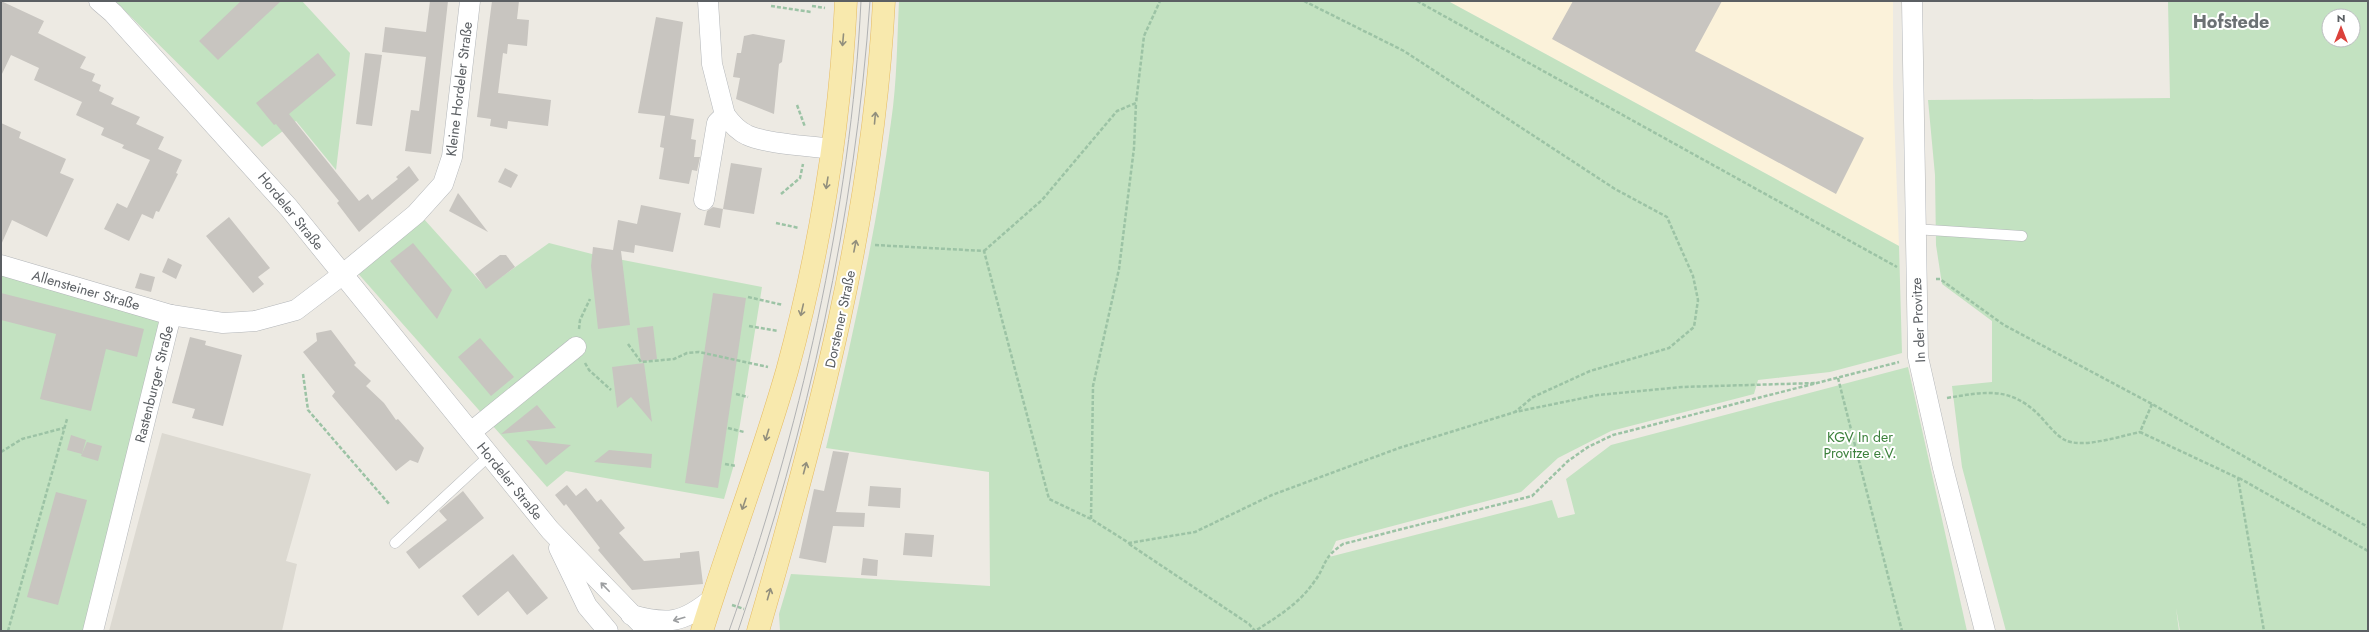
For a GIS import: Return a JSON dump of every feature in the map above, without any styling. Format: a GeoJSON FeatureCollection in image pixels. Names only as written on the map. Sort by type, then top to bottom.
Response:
{"type":"FeatureCollection","features":[{"type":"Feature","properties":{"kind":"main road"},"geometry":{"type":"LineString","coordinates":[[702,631],[757,467],[802,309],[819,232],[832,149],[846,1]]}},
{"type":"Feature","properties":{"kind":"main road","name":"Dorstener Straße"},"geometry":{"type":"LineString","coordinates":[[758,631],[805,466],[833,352],[856,242],[875,124],[884,1]]}},
{"type":"Feature","properties":{"kind":"street","name":"Hordeler Straße"},"geometry":{"type":"LineString","coordinates":[[100,1],[113,12],[248,160],[550,530],[648,631]]}},
{"type":"Feature","properties":{"kind":"street","name":"Kleine Hordeler Straße"},"geometry":{"type":"LineString","coordinates":[[342,275],[416,214],[443,184],[452,157],[470,1]]}},
{"type":"Feature","properties":{"kind":"street"},"geometry":{"type":"LineString","coordinates":[[708,1],[712,64],[725,115],[733,126],[748,136],[790,144],[832,149]]}},
{"type":"Feature","properties":{"kind":"street","name":"In der Provitze"},"geometry":{"type":"LineString","coordinates":[[1912,1],[1914,229],[1918,357],[1927,401],[1985,631]]}},
{"type":"Feature","properties":{"kind":"street"},"geometry":{"type":"LineString","coordinates":[[704,200],[717,123],[725,115]]}},
{"type":"Feature","properties":{"kind":"street","name":"Allensteiner Straße"},"geometry":{"type":"LineString","coordinates":[[1,265],[172,315]]}},
{"type":"Feature","properties":{"kind":"street","name":"Rastenburger Straße"},"geometry":{"type":"LineString","coordinates":[[93,631],[172,315],[223,323],[255,321],[296,310],[342,275]]}},
{"type":"Feature","properties":{"kind":"street","name":"Hordeler Straße"},"geometry":{"type":"LineString","coordinates":[[471,432],[576,347]]}},
{"type":"Feature","properties":{"kind":"street","name":"Hordeler Straße"},"geometry":{"type":"LineString","coordinates":[[550,530],[588,606],[608,631]]}},
{"type":"Feature","properties":{"kind":"street"},"geometry":{"type":"LineString","coordinates":[[631,615],[662,622],[674,620],[693,615],[712,599]]}},
{"type":"Feature","properties":{"kind":"lane"},"geometry":{"type":"LineString","coordinates":[[1914,229],[2022,236]]}},
{"type":"Feature","properties":{"kind":"lane"},"geometry":{"type":"LineString","coordinates":[[395,543],[490,455]]}},
{"type":"Feature","properties":{"kind":"path"},"geometry":{"type":"LineString","coordinates":[[1091,519],[1093,386],[1119,269],[1134,148],[1136,103],[1144,36],[1160,1]]}},
{"type":"Feature","properties":{"kind":"path"},"geometry":{"type":"LineString","coordinates":[[1304,1],[1404,51],[1615,189],[1667,217],[1693,276],[1698,300],[1694,327],[1669,348],[1590,371],[1533,397],[1515,412]]}},
{"type":"Feature","properties":{"kind":"path"},"geometry":{"type":"LineString","coordinates":[[1417,1],[1915,277],[1940,279],[2004,325],[2152,404],[2368,527]]}},
{"type":"Feature","properties":{"kind":"path"},"geometry":{"type":"LineString","coordinates":[[771,6],[811,12]]}},
{"type":"Feature","properties":{"kind":"path"},"geometry":{"type":"LineString","coordinates":[[856,242],[885,246],[984,251],[1042,200],[1116,111],[1136,103]]}},
{"type":"Feature","properties":{"kind":"path"},"geometry":{"type":"LineString","coordinates":[[984,251],[1049,499],[1091,519],[1249,624],[1256,631],[1294,605],[1315,581],[1325,559],[1343,544],[1532,496],[1568,461],[1588,447],[1613,435],[1918,357]]}},
{"type":"Feature","properties":{"kind":"path"},"geometry":{"type":"LineString","coordinates":[[748,297],[802,309]]}},
{"type":"Feature","properties":{"kind":"path"},"geometry":{"type":"LineString","coordinates":[[590,299],[580,320],[576,347],[589,370],[611,390]]}},
{"type":"Feature","properties":{"kind":"path"},"geometry":{"type":"LineString","coordinates":[[748,326],[796,334]]}},
{"type":"Feature","properties":{"kind":"path"},"geometry":{"type":"LineString","coordinates":[[628,344],[641,362],[674,359],[687,352],[699,352],[753,362]]}},
{"type":"Feature","properties":{"kind":"path"},"geometry":{"type":"LineString","coordinates":[[302,374],[308,410],[390,505]]}},
{"type":"Feature","properties":{"kind":"path"},"geometry":{"type":"LineString","coordinates":[[1838,378],[1902,631]]}},
{"type":"Feature","properties":{"kind":"path"},"geometry":{"type":"LineString","coordinates":[[1128,543],[1195,532],[1272,496],[1300,485],[1399,448],[1515,412],[1598,395],[1682,387],[1816,383]]}},
{"type":"Feature","properties":{"kind":"path"},"geometry":{"type":"LineString","coordinates":[[1927,401],[1988,392],[2008,394],[2027,403],[2064,440],[2079,444],[2140,432],[2238,478],[2368,551]]}},
{"type":"Feature","properties":{"kind":"path"},"geometry":{"type":"LineString","coordinates":[[736,394],[748,397]]}},
{"type":"Feature","properties":{"kind":"path"},"geometry":{"type":"LineString","coordinates":[[2140,432],[2152,404]]}},
{"type":"Feature","properties":{"kind":"path"},"geometry":{"type":"LineString","coordinates":[[8,631],[67,419]]}},
{"type":"Feature","properties":{"kind":"path"},"geometry":{"type":"LineString","coordinates":[[1,452],[22,439],[64,428]]}},
{"type":"Feature","properties":{"kind":"path"},"geometry":{"type":"LineString","coordinates":[[728,428],[744,432]]}},
{"type":"Feature","properties":{"kind":"path"},"geometry":{"type":"LineString","coordinates":[[2238,478],[2264,631]]}},
{"type":"Feature","properties":{"kind":"shaded area"},"geometry":{"type":"Polygon","coordinates":[[[1448,1],[1893,1],[1893,85],[1899,246],[1448,1]]]}},
{"type":"Feature","properties":{"kind":"shaded area"},"geometry":{"type":"Polygon","coordinates":[[[162,433],[311,474],[286,561],[297,564],[282,631],[109,631],[162,433]]]}},
{"type":"Feature","properties":{"kind":"green space"},"geometry":{"type":"Polygon","coordinates":[[[115,1],[302,1],[350,53],[336,170],[296,121],[262,147],[115,1]]]}},
{"type":"Feature","properties":{"kind":"green space","name":"KGV In der Provitze e.V."},"geometry":{"type":"Polygon","coordinates":[[[899,1],[1448,1],[1899,246],[1902,353],[1830,372],[1758,380],[1754,394],[1611,431],[1558,458],[1521,492],[1336,541],[1329,557],[1552,500],[1558,518],[1575,514],[1566,479],[1611,445],[1908,367],[1967,631],[780,631],[779,614],[791,574],[990,586],[989,472],[826,448],[863,286],[885,163],[894,92],[899,1]]]}},
{"type":"Feature","properties":{"kind":"green space"},"geometry":{"type":"Polygon","coordinates":[[[2168,1],[2368,1],[2368,631],[2180,631],[2176,608],[2179,631],[2006,631],[1962,467],[1952,386],[1992,382],[1992,321],[1942,284],[1936,245],[1935,175],[1928,100],[2170,98],[2168,1]]]}},
{"type":"Feature","properties":{"kind":"green space"},"geometry":{"type":"Polygon","coordinates":[[[423,218],[486,288],[549,243],[592,254],[762,287],[733,468],[724,499],[566,471],[547,487],[355,270],[423,218]]]}},
{"type":"Feature","properties":{"kind":"green space"},"geometry":{"type":"Polygon","coordinates":[[[1,265],[171,315],[93,631],[1,631],[1,265]]]}},
{"type":"Feature","properties":{"kind":"building"},"geometry":{"type":"Polygon","coordinates":[[[1,1],[44,21],[38,33],[86,57],[80,68],[95,74],[92,81],[101,85],[99,91],[114,98],[111,104],[140,117],[136,124],[164,137],[158,149],[182,160],[176,173],[178,174],[159,212],[156,211],[153,219],[142,214],[129,241],[104,229],[117,203],[127,208],[150,160],[122,148],[124,145],[101,135],[104,128],[76,115],[82,102],[34,80],[39,68],[11,55],[1,76],[1,1]]]}},
{"type":"Feature","properties":{"kind":"building"},"geometry":{"type":"Polygon","coordinates":[[[241,1],[281,1],[218,60],[199,41],[241,1]]]}},
{"type":"Feature","properties":{"kind":"building"},"geometry":{"type":"Polygon","coordinates":[[[430,1],[448,1],[431,154],[405,151],[411,110],[419,111],[426,57],[382,52],[385,27],[426,32],[430,1]]]}},
{"type":"Feature","properties":{"kind":"building"},"geometry":{"type":"Polygon","coordinates":[[[492,1],[519,1],[517,19],[529,20],[527,46],[508,44],[507,54],[503,53],[498,93],[551,100],[548,126],[508,121],[507,129],[490,126],[491,119],[477,117],[492,1]]]}},
{"type":"Feature","properties":{"kind":"building"},"geometry":{"type":"Polygon","coordinates":[[[1573,1],[1722,1],[1695,51],[1864,138],[1836,194],[1552,39],[1573,1]]]}},
{"type":"Feature","properties":{"kind":"building"},"geometry":{"type":"Polygon","coordinates":[[[656,17],[683,22],[670,115],[694,119],[691,139],[696,140],[694,157],[700,157],[697,171],[692,170],[689,184],[659,179],[664,148],[660,147],[665,116],[638,113],[656,17]]]}},
{"type":"Feature","properties":{"kind":"building"},"geometry":{"type":"Polygon","coordinates":[[[753,34],[785,40],[782,62],[779,64],[774,114],[736,99],[740,78],[733,77],[737,53],[741,53],[744,36],[753,34]]]}},
{"type":"Feature","properties":{"kind":"building"},"geometry":{"type":"Polygon","coordinates":[[[318,53],[336,75],[289,114],[359,201],[368,194],[372,200],[398,179],[396,177],[409,166],[419,180],[359,232],[337,203],[339,201],[276,124],[274,125],[256,103],[318,53]]]}},
{"type":"Feature","properties":{"kind":"building"},"geometry":{"type":"Polygon","coordinates":[[[365,53],[382,55],[372,126],[356,124],[365,53]]]}},
{"type":"Feature","properties":{"kind":"building"},"geometry":{"type":"Polygon","coordinates":[[[1,123],[21,132],[19,138],[66,159],[60,173],[74,179],[47,237],[12,220],[1,245],[1,123]]]}},
{"type":"Feature","properties":{"kind":"building"},"geometry":{"type":"Polygon","coordinates":[[[731,163],[762,168],[754,214],[723,209],[731,163]]]}},
{"type":"Feature","properties":{"kind":"building"},"geometry":{"type":"Polygon","coordinates":[[[505,168],[518,175],[511,188],[498,182],[505,168]]]}},
{"type":"Feature","properties":{"kind":"building"},"geometry":{"type":"Polygon","coordinates":[[[458,193],[488,232],[449,211],[458,193]]]}},
{"type":"Feature","properties":{"kind":"building"},"geometry":{"type":"Polygon","coordinates":[[[641,205],[681,213],[673,252],[635,245],[634,253],[621,251],[630,325],[598,329],[591,266],[593,247],[613,250],[618,220],[637,224],[641,205]]]}},
{"type":"Feature","properties":{"kind":"building"},"geometry":{"type":"Polygon","coordinates":[[[713,207],[723,209],[720,228],[704,225],[707,211],[713,207]]]}},
{"type":"Feature","properties":{"kind":"building"},"geometry":{"type":"Polygon","coordinates":[[[229,217],[270,268],[258,277],[264,284],[253,293],[206,236],[229,217]]]}},
{"type":"Feature","properties":{"kind":"building"},"geometry":{"type":"Polygon","coordinates":[[[413,243],[452,290],[437,319],[390,261],[413,243]]]}},
{"type":"Feature","properties":{"kind":"building"},"geometry":{"type":"Polygon","coordinates":[[[500,255],[506,255],[515,267],[486,289],[475,274],[500,255]]]}},
{"type":"Feature","properties":{"kind":"building"},"geometry":{"type":"Polygon","coordinates":[[[168,258],[182,265],[176,279],[162,272],[168,258]]]}},
{"type":"Feature","properties":{"kind":"building"},"geometry":{"type":"Polygon","coordinates":[[[140,273],[155,277],[151,292],[135,288],[140,273]]]}},
{"type":"Feature","properties":{"kind":"building"},"geometry":{"type":"Polygon","coordinates":[[[1,293],[144,329],[137,357],[106,349],[91,411],[40,399],[56,334],[1,320],[1,293]]]}},
{"type":"Feature","properties":{"kind":"building"},"geometry":{"type":"Polygon","coordinates":[[[713,293],[746,298],[718,488],[685,483],[713,293]]]}},
{"type":"Feature","properties":{"kind":"building"},"geometry":{"type":"Polygon","coordinates":[[[653,326],[657,359],[641,362],[637,328],[653,326]]]}},
{"type":"Feature","properties":{"kind":"building"},"geometry":{"type":"Polygon","coordinates":[[[331,330],[356,363],[354,365],[371,381],[366,386],[384,403],[396,420],[398,419],[424,448],[418,463],[410,460],[396,471],[332,396],[335,392],[303,352],[317,341],[316,333],[331,330]]]}},
{"type":"Feature","properties":{"kind":"building"},"geometry":{"type":"Polygon","coordinates":[[[190,337],[206,341],[205,345],[242,355],[223,426],[192,418],[195,409],[172,403],[190,337]]]}},
{"type":"Feature","properties":{"kind":"building"},"geometry":{"type":"Polygon","coordinates":[[[480,338],[514,377],[491,396],[458,357],[480,338]]]}},
{"type":"Feature","properties":{"kind":"building"},"geometry":{"type":"Polygon","coordinates":[[[644,363],[652,422],[631,397],[617,408],[612,367],[644,363]]]}},
{"type":"Feature","properties":{"kind":"building"},"geometry":{"type":"Polygon","coordinates":[[[537,405],[556,428],[501,434],[537,405]]]}},
{"type":"Feature","properties":{"kind":"building"},"geometry":{"type":"Polygon","coordinates":[[[71,435],[86,440],[82,454],[67,450],[71,435]]]}},
{"type":"Feature","properties":{"kind":"building"},"geometry":{"type":"Polygon","coordinates":[[[526,440],[571,445],[546,465],[526,440]]]}},
{"type":"Feature","properties":{"kind":"building"},"geometry":{"type":"Polygon","coordinates":[[[87,442],[102,446],[98,461],[81,456],[87,442]]]}},
{"type":"Feature","properties":{"kind":"building"},"geometry":{"type":"Polygon","coordinates":[[[609,450],[652,454],[651,468],[594,462],[609,450]]]}},
{"type":"Feature","properties":{"kind":"building"},"geometry":{"type":"Polygon","coordinates":[[[833,451],[849,453],[836,512],[865,513],[864,527],[833,526],[826,563],[799,558],[814,489],[824,491],[833,451]]]}},
{"type":"Feature","properties":{"kind":"building"},"geometry":{"type":"Polygon","coordinates":[[[567,485],[576,496],[586,488],[597,502],[601,499],[625,528],[619,533],[644,561],[680,558],[680,553],[699,551],[703,584],[632,590],[598,550],[600,548],[566,504],[564,506],[555,495],[567,485]]]}},
{"type":"Feature","properties":{"kind":"building"},"geometry":{"type":"Polygon","coordinates":[[[870,486],[901,488],[900,508],[868,506],[870,486]]]}},
{"type":"Feature","properties":{"kind":"building"},"geometry":{"type":"Polygon","coordinates":[[[463,491],[484,518],[419,569],[406,552],[447,520],[439,511],[463,491]]]}},
{"type":"Feature","properties":{"kind":"building"},"geometry":{"type":"Polygon","coordinates":[[[56,492],[87,500],[58,605],[27,597],[56,492]]]}},
{"type":"Feature","properties":{"kind":"building"},"geometry":{"type":"Polygon","coordinates":[[[905,533],[934,535],[932,557],[903,555],[905,533]]]}},
{"type":"Feature","properties":{"kind":"building"},"geometry":{"type":"Polygon","coordinates":[[[513,554],[548,598],[527,615],[508,591],[478,616],[462,596],[513,554]]]}},
{"type":"Feature","properties":{"kind":"building"},"geometry":{"type":"Polygon","coordinates":[[[863,558],[878,560],[877,576],[861,575],[863,558]]]}},
{"type":"Feature","properties":{"kind":"tram line"},"geometry":{"type":"LineString","coordinates":[[729,631],[778,479],[818,320],[846,160],[855,80],[861,1]]}},
{"type":"Feature","properties":{"kind":"tram line"},"geometry":{"type":"LineString","coordinates":[[738,631],[786,477],[807,399],[825,320],[853,161],[863,81],[870,1]]}},
{"type":"Feature","properties":{"kind":"district","name":"Hofstede"},"geometry":{"type":"Point","coordinates":[2231,22]}}]}
